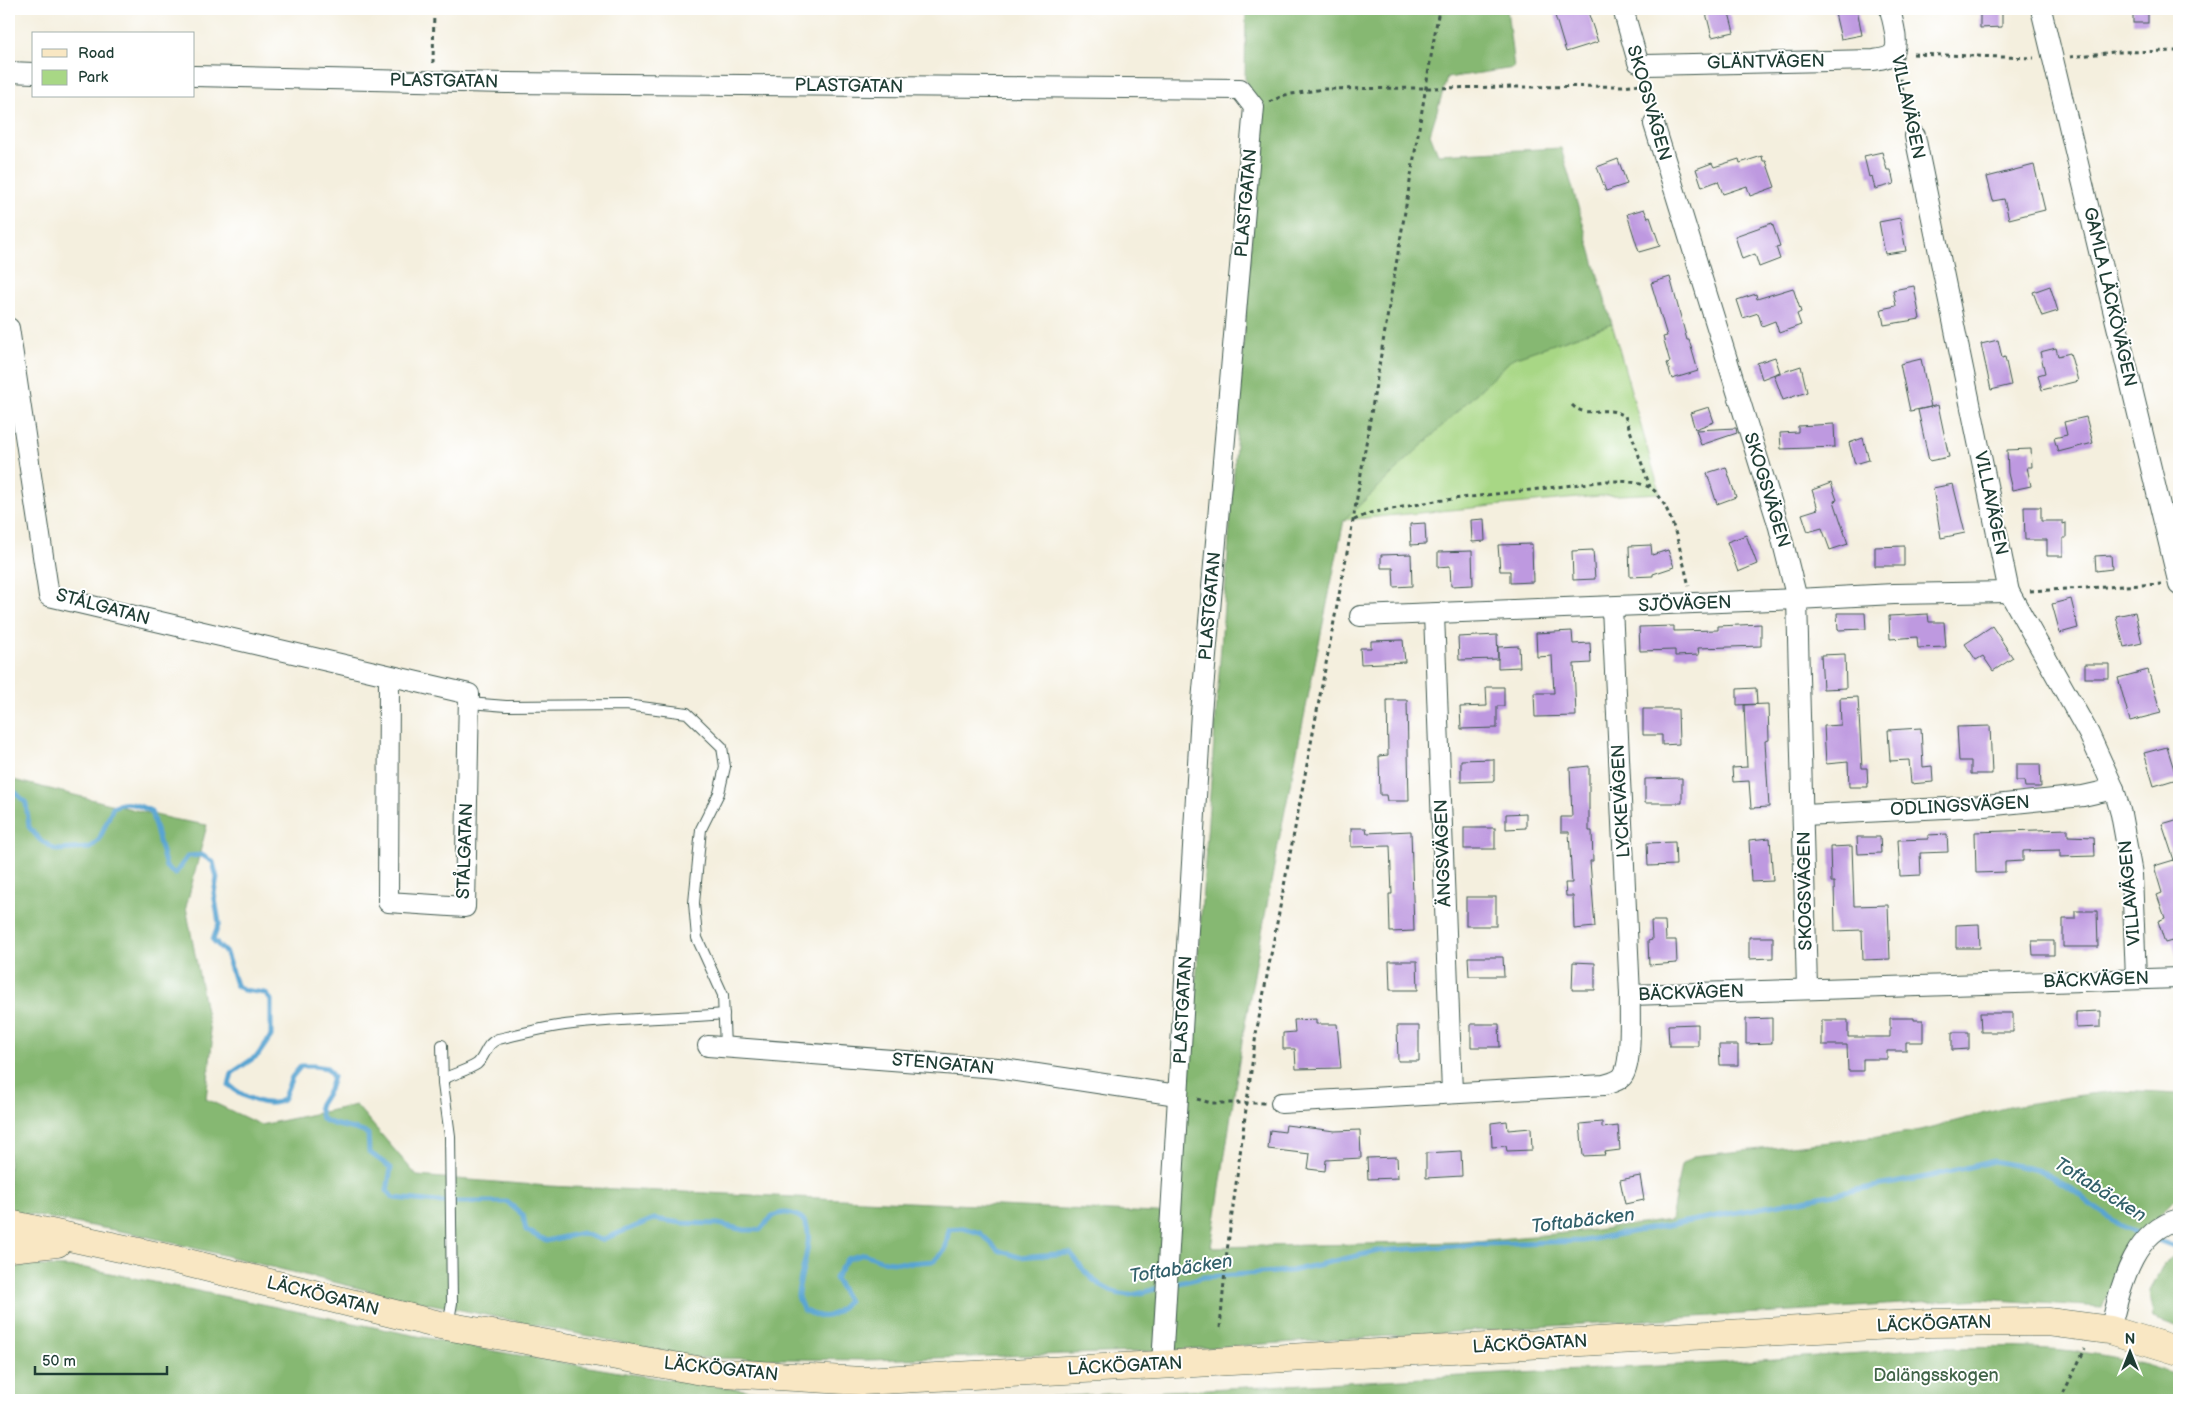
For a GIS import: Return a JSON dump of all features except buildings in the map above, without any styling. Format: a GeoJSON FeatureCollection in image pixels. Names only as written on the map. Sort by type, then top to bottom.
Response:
{"type":"FeatureCollection","features":[{"type":"Feature","properties":{"kind":"main road"},"geometry":{"type":"LineString","coordinates":[[9,1224],[81,1241]]}},
{"type":"Feature","properties":{"kind":"main road","name":"LÄCKÖGATAN"},"geometry":{"type":"LineString","coordinates":[[81,1241],[176,1260],[448,1326],[708,1372],[862,1381],[1930,1322],[2048,1322],[2100,1329],[2179,1351]]}},
{"type":"Feature","properties":{"kind":"main road"},"geometry":{"type":"LineString","coordinates":[[9,1248],[81,1241]]}},
{"type":"Feature","properties":{"kind":"street","name":"SKOGSVÄGEN"},"geometry":{"type":"LineString","coordinates":[[1623,9],[1638,62]]}},
{"type":"Feature","properties":{"kind":"street","name":"VILLAVÄGEN"},"geometry":{"type":"LineString","coordinates":[[1890,9],[1896,46],[1893,53]]}},
{"type":"Feature","properties":{"kind":"street","name":"GAMLA LÄCKÖVÄGEN"},"geometry":{"type":"LineString","coordinates":[[2041,9],[2179,584]]}},
{"type":"Feature","properties":{"kind":"street","name":"GLÄNTVÄGEN"},"geometry":{"type":"LineString","coordinates":[[1638,62],[1646,65],[1874,60],[1886,58],[1893,53]]}},
{"type":"Feature","properties":{"kind":"street"},"geometry":{"type":"LineString","coordinates":[[9,72],[32,73]]}},
{"type":"Feature","properties":{"kind":"street","name":"PLASTGATAN"},"geometry":{"type":"LineString","coordinates":[[195,76],[433,81],[1240,89],[1254,108],[1201,713],[1162,1364]]}},
{"type":"Feature","properties":{"kind":"street","name":"SKOGSVÄGEN"},"geometry":{"type":"LineString","coordinates":[[1654,124],[1776,520],[1797,599],[1807,989]]}},
{"type":"Feature","properties":{"kind":"street","name":"VILLAVÄGEN"},"geometry":{"type":"LineString","coordinates":[[1915,136],[2009,592],[2076,709],[2114,789],[2128,843],[2132,874],[2136,979]]}},
{"type":"Feature","properties":{"kind":"street","name":"STÅLGATAN"},"geometry":{"type":"LineString","coordinates":[[9,328],[49,596],[469,694],[465,907],[388,902],[389,676]]}},
{"type":"Feature","properties":{"kind":"street","name":"SJÖVÄGEN"},"geometry":{"type":"LineString","coordinates":[[1360,616],[1894,594],[2009,592]]}},
{"type":"Feature","properties":{"kind":"street","name":"LYCKEVÄGEN"},"geometry":{"type":"LineString","coordinates":[[1612,607],[1630,995]]}},
{"type":"Feature","properties":{"kind":"street","name":"ÄNGSVÄGEN"},"geometry":{"type":"LineString","coordinates":[[1434,614],[1452,1092]]}},
{"type":"Feature","properties":{"kind":"street","name":"ODLINGSVÄGEN"},"geometry":{"type":"LineString","coordinates":[[1804,815],[1994,805],[2083,796],[2114,789]]}},
{"type":"Feature","properties":{"kind":"street","name":"BÄCKVÄGEN"},"geometry":{"type":"LineString","coordinates":[[1280,1103],[1604,1085],[1614,1082],[1621,1078],[1626,1070],[1630,995],[2179,978]]}},
{"type":"Feature","properties":{"kind":"street","name":"STENGATAN"},"geometry":{"type":"LineString","coordinates":[[717,1047],[997,1068],[1177,1095]]}},
{"type":"Feature","properties":{"kind":"street"},"geometry":{"type":"LineString","coordinates":[[2100,1329],[2133,1258],[2145,1239],[2154,1230],[2175,1220]]}},
{"type":"Feature","properties":{"kind":"lane"},"geometry":{"type":"LineString","coordinates":[[469,703],[506,706],[626,705],[687,713],[722,747],[725,767],[719,793],[702,829],[694,903],[697,938],[723,995],[724,1014],[717,1047]]}},
{"type":"Feature","properties":{"kind":"lane"},"geometry":{"type":"LineString","coordinates":[[443,1078],[478,1063],[491,1042],[558,1026],[724,1014]]}},
{"type":"Feature","properties":{"kind":"lane"},"geometry":{"type":"LineString","coordinates":[[442,1045],[443,1078],[450,1136],[452,1303],[448,1326]]}},
{"type":"Feature","properties":{"kind":"path"},"geometry":{"type":"LineString","coordinates":[[433,81],[434,9]]}},
{"type":"Feature","properties":{"kind":"path"},"geometry":{"type":"LineString","coordinates":[[1220,1328],[1226,1259],[1256,1034],[1353,521],[1439,9]]}},
{"type":"Feature","properties":{"kind":"path","name":"VILLAVÄGEN"},"geometry":{"type":"LineString","coordinates":[[1893,53],[1915,136]]}},
{"type":"Feature","properties":{"kind":"path","name":"SKOGSVÄGEN"},"geometry":{"type":"LineString","coordinates":[[1638,62],[1654,124]]}},
{"type":"Feature","properties":{"kind":"path"},"geometry":{"type":"LineString","coordinates":[[1254,108],[1286,95],[1324,89],[1622,86],[1643,83]]}},
{"type":"Feature","properties":{"kind":"path"},"geometry":{"type":"LineString","coordinates":[[1572,405],[1584,412],[1611,411],[1625,416],[1650,488]]}},
{"type":"Feature","properties":{"kind":"path"},"geometry":{"type":"LineString","coordinates":[[1353,521],[1370,513],[1436,501],[1607,481],[1625,481],[1650,488],[1660,497],[1669,516],[1694,603]]}},
{"type":"Feature","properties":{"kind":"path"},"geometry":{"type":"LineString","coordinates":[[2009,592],[2179,584]]}},
{"type":"Feature","properties":{"kind":"path"},"geometry":{"type":"LineString","coordinates":[[1177,1095],[1211,1103],[1280,1103]]}},
{"type":"Feature","properties":{"kind":"path"},"geometry":{"type":"LineString","coordinates":[[2060,1400],[2085,1351],[2100,1329]]}},
{"type":"Feature","properties":{"kind":"green space"},"geometry":{"type":"Polygon","coordinates":[[[1246,9],[1507,9],[1514,68],[1447,78],[1430,134],[1438,154],[1561,148],[1612,324],[1513,358],[1344,520],[1278,845],[1243,1035],[1211,1247],[1465,1242],[1587,1231],[1671,1220],[1681,1165],[1693,1156],[1878,1137],[1921,1130],[2013,1106],[2088,1094],[2118,1091],[2179,1094],[2179,1196],[2126,1249],[2102,1307],[1982,1299],[1137,1352],[868,1360],[697,1358],[387,1295],[136,1234],[9,1211],[9,779],[172,819],[207,825],[186,907],[212,1043],[206,1099],[261,1125],[356,1105],[417,1176],[548,1186],[1178,1214],[1261,109],[1245,79],[1246,9]]]}},
{"type":"Feature","properties":{"kind":"green space"},"geometry":{"type":"Polygon","coordinates":[[[1612,324],[1660,493],[1599,496],[1344,520],[1513,358],[1612,324]]]}},
{"type":"Feature","properties":{"kind":"green space"},"geometry":{"type":"Polygon","coordinates":[[[2179,1253],[2179,1327],[2153,1318],[2150,1290],[2163,1265],[2179,1253]]]}},
{"type":"Feature","properties":{"kind":"green space"},"geometry":{"type":"Polygon","coordinates":[[[25,1265],[85,1268],[476,1348],[637,1375],[774,1394],[972,1400],[9,1400],[9,1269],[25,1265]]]}},
{"type":"Feature","properties":{"kind":"green space","name":"Dalängsskogen"},"geometry":{"type":"Polygon","coordinates":[[[1932,1348],[2054,1349],[2116,1358],[2179,1376],[2179,1400],[992,1400],[1718,1363],[1932,1348]]]}},
{"type":"Feature","properties":{"kind":"waterway","name":"Toftabäcken"},"geometry":{"type":"LineString","coordinates":[[9,791],[15,792],[26,803],[29,827],[40,840],[56,850],[90,848],[99,840],[113,807],[128,804],[137,805],[151,811],[166,867],[175,874],[188,856],[202,855],[213,862],[217,878],[214,893],[219,923],[213,940],[226,953],[236,985],[243,990],[265,993],[271,1000],[271,1036],[258,1055],[232,1073],[229,1085],[241,1094],[255,1100],[269,1103],[276,1102],[283,1100],[292,1077],[301,1066],[327,1068],[333,1077],[329,1090],[319,1106],[322,1119],[368,1134],[369,1152],[391,1168],[387,1191],[394,1198],[438,1202],[507,1202],[523,1215],[526,1230],[546,1241],[582,1233],[601,1240],[654,1219],[682,1223],[718,1224],[744,1230],[760,1230],[773,1216],[782,1213],[792,1214],[802,1219],[807,1227],[808,1237],[798,1295],[803,1310],[817,1316],[833,1314],[848,1301],[835,1278],[847,1259],[864,1254],[883,1261],[907,1263],[934,1261],[945,1250],[949,1229],[963,1228],[980,1233],[998,1250],[1019,1257],[1070,1253],[1094,1281],[1119,1294],[1132,1295],[1163,1287]]}},
{"type":"Feature","properties":{"kind":"waterway","name":"Toftabäcken"},"geometry":{"type":"LineString","coordinates":[[1171,1285],[1204,1277],[1291,1271],[1378,1251],[1485,1244],[1583,1241],[1931,1176],[1994,1161],[2038,1170],[2071,1188],[2091,1205],[2126,1229],[2143,1235]]}},
{"type":"Feature","properties":{"kind":"waterway","name":"Toftabäcken"},"geometry":{"type":"LineString","coordinates":[[2154,1239],[2179,1248]]}}]}
